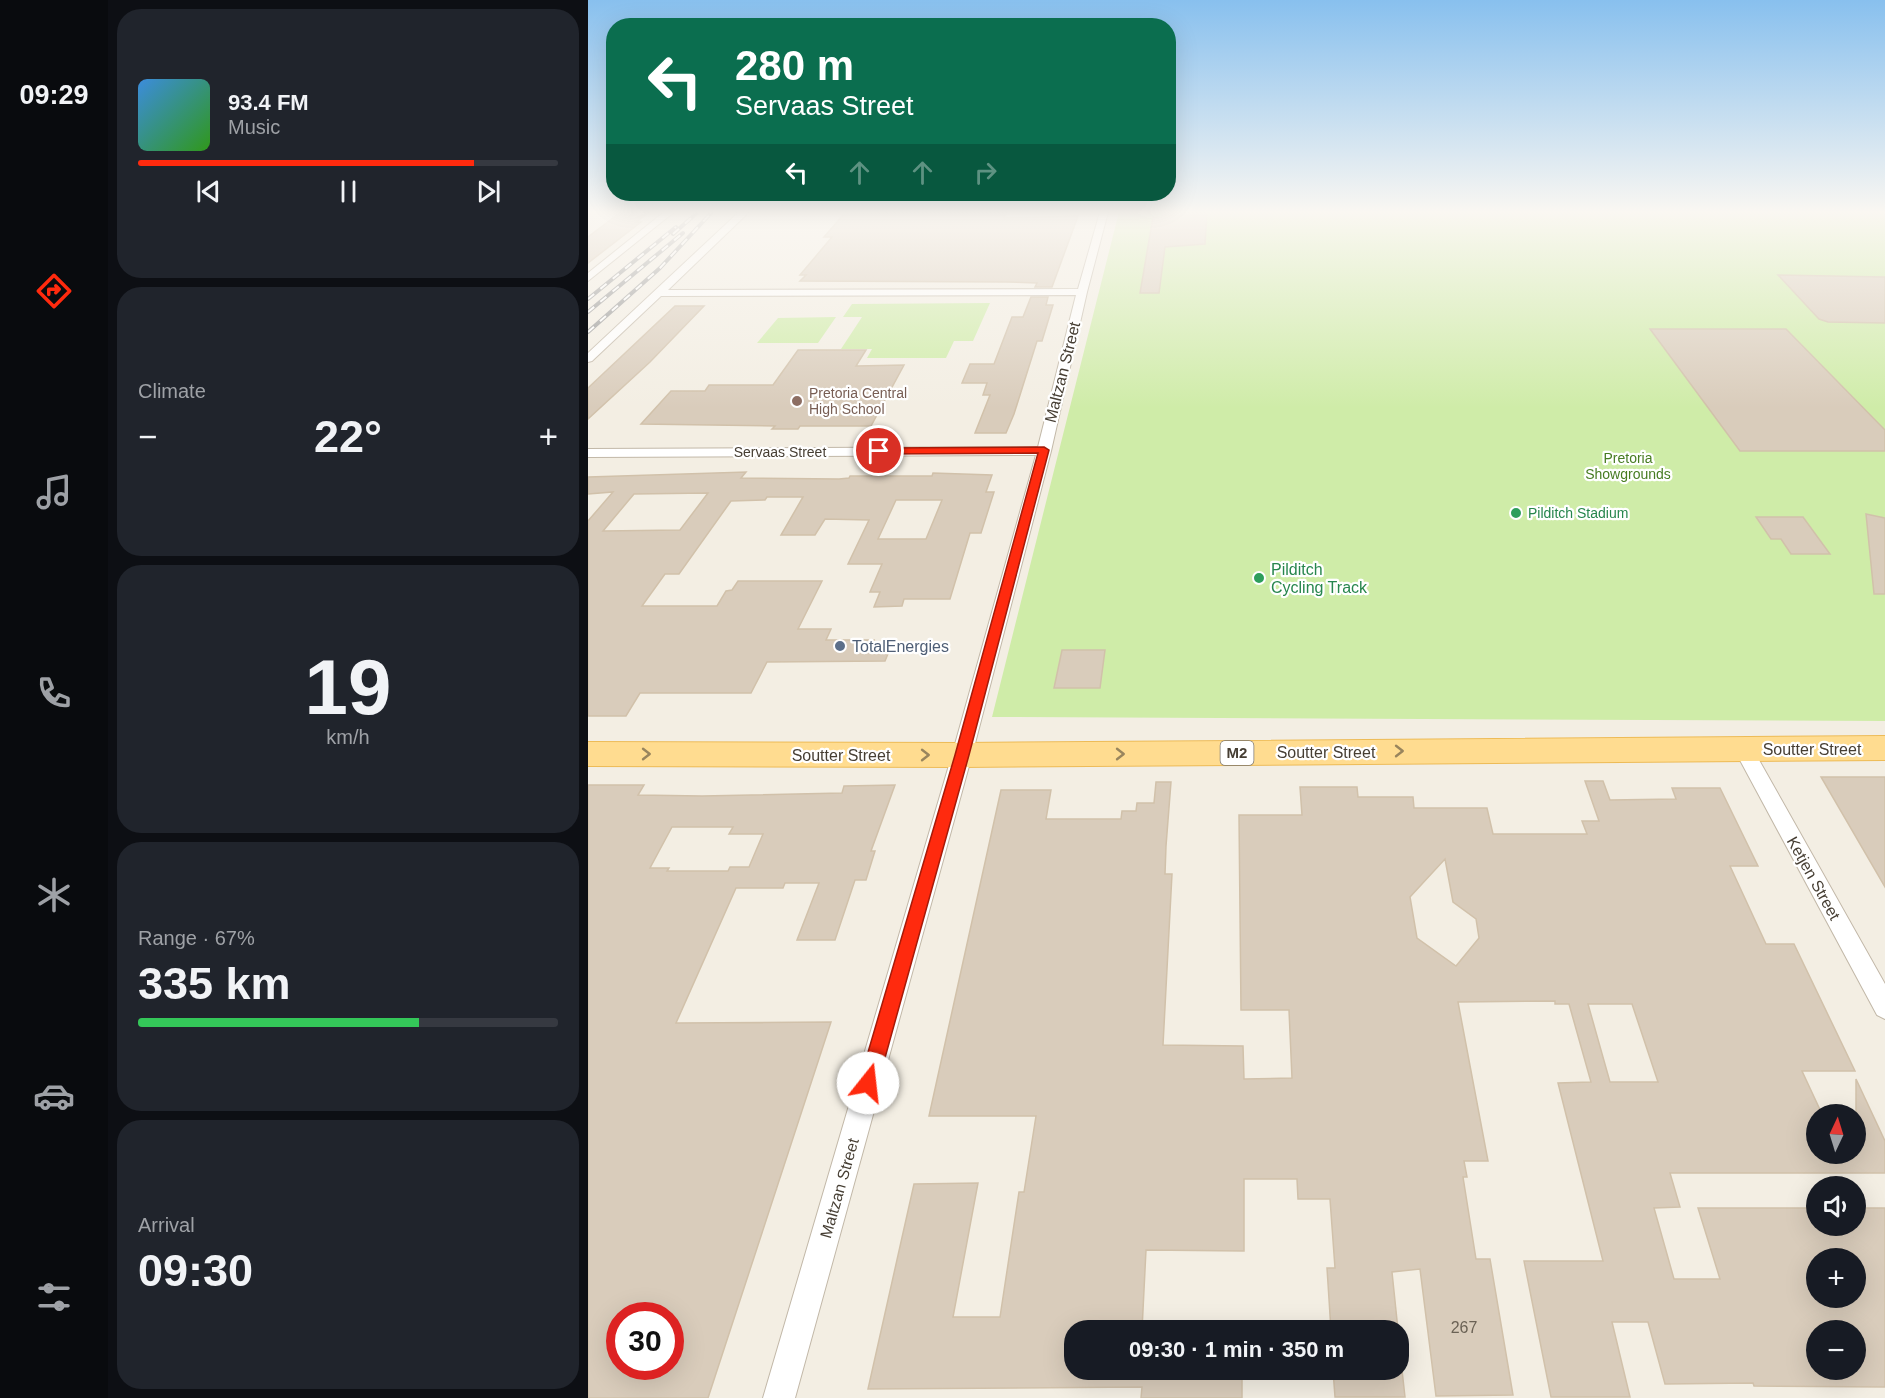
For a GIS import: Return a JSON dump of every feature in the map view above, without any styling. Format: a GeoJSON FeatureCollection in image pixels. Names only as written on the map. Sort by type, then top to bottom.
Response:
{"type":"FeatureCollection","features":[{"type":"Feature","properties":{"kind":"main road","name":"Soutter Street"},"geometry":{"type":"LineString","coordinates":[[588,754],[962,755],[1885,748]]}},
{"type":"Feature","properties":{"kind":"street"},"geometry":{"type":"LineString","coordinates":[[588,359],[676,277]]}},
{"type":"Feature","properties":{"kind":"street","name":"Maltzan Street"},"geometry":{"type":"LineString","coordinates":[[779,1398],[962,755],[1044,450],[1086,277]]}},
{"type":"Feature","properties":{"kind":"street"},"geometry":{"type":"LineString","coordinates":[[658,294],[1082,292]]}},
{"type":"Feature","properties":{"kind":"street","name":"Servaas Street"},"geometry":{"type":"LineString","coordinates":[[588,453],[1044,450]]}},
{"type":"Feature","properties":{"kind":"street","name":"Ketjen Street"},"geometry":{"type":"LineString","coordinates":[[1743,749],[1885,1007]]}},
{"type":"Feature","properties":{"kind":"green space","name":"Pretoria Showgrounds"},"geometry":{"type":"Polygon","coordinates":[[[1103,277],[1885,277],[1885,721],[992,717],[1103,277]]]}},
{"type":"Feature","properties":{"kind":"green space"},"geometry":{"type":"Polygon","coordinates":[[[990,303],[973,341],[954,341],[946,358],[867,358],[872,349],[841,349],[862,317],[843,317],[852,304],[990,303]]]}},
{"type":"Feature","properties":{"kind":"green space"},"geometry":{"type":"Polygon","coordinates":[[[836,317],[818,343],[757,343],[778,318],[836,317]]]}},
{"type":"Feature","properties":{"kind":"building"},"geometry":{"type":"Polygon","coordinates":[[[804,277],[1056,277],[1052,287],[1035,287],[1037,283],[1007,282],[800,281],[804,277]]]}},
{"type":"Feature","properties":{"kind":"building"},"geometry":{"type":"Polygon","coordinates":[[[1143,277],[1161,277],[1159,293],[1140,293],[1143,277]]]}},
{"type":"Feature","properties":{"kind":"building"},"geometry":{"type":"Polygon","coordinates":[[[1780,277],[1885,277],[1885,323],[1828,322],[1819,319],[1780,277]]]}},
{"type":"Feature","properties":{"kind":"building"},"geometry":{"type":"Polygon","coordinates":[[[1031,297],[1048,297],[1046,305],[1053,305],[1042,341],[1037,341],[1014,414],[1006,433],[975,433],[990,395],[983,395],[987,383],[962,383],[970,364],[994,364],[1012,317],[1023,317],[1031,297]]]}},
{"type":"Feature","properties":{"kind":"building"},"geometry":{"type":"Polygon","coordinates":[[[675,306],[704,306],[650,362],[588,419],[588,388],[675,306]]]}},
{"type":"Feature","properties":{"kind":"building"},"geometry":{"type":"Polygon","coordinates":[[[1650,329],[1786,329],[1885,430],[1885,451],[1740,451],[1650,329]]]}},
{"type":"Feature","properties":{"kind":"building"},"geometry":{"type":"Polygon","coordinates":[[[798,350],[866,350],[856,366],[904,365],[871,426],[800,426],[798,429],[772,429],[775,426],[641,424],[671,391],[705,391],[709,385],[773,385],[798,350]]]}},
{"type":"Feature","properties":{"kind":"building"},"geometry":{"type":"Polygon","coordinates":[[[746,472],[741,478],[839,479],[850,476],[932,476],[933,473],[992,475],[986,492],[994,492],[981,533],[970,533],[950,599],[904,599],[902,606],[874,607],[880,592],[870,592],[882,564],[848,564],[869,520],[825,519],[815,535],[781,535],[803,497],[767,497],[765,500],[731,501],[679,574],[665,574],[642,606],[717,606],[726,591],[732,590],[738,581],[822,581],[798,629],[831,629],[826,640],[874,640],[872,644],[892,644],[885,661],[767,662],[751,693],[640,693],[626,716],[588,716],[588,521],[613,492],[588,494],[588,477],[746,472]],[[708,493],[634,494],[603,531],[680,530],[708,493]],[[896,500],[878,539],[926,539],[942,500],[896,500]]]}},
{"type":"Feature","properties":{"kind":"building"},"geometry":{"type":"Polygon","coordinates":[[[1866,514],[1885,518],[1885,594],[1874,594],[1866,514]]]}},
{"type":"Feature","properties":{"kind":"building"},"geometry":{"type":"Polygon","coordinates":[[[1756,517],[1803,517],[1830,554],[1791,554],[1781,539],[1771,539],[1756,517]]]}},
{"type":"Feature","properties":{"kind":"building"},"geometry":{"type":"Polygon","coordinates":[[[1062,650],[1105,650],[1100,688],[1054,688],[1062,650]]]}},
{"type":"Feature","properties":{"kind":"building"},"geometry":{"type":"Polygon","coordinates":[[[1821,777],[1885,777],[1885,887],[1821,777]]]}},
{"type":"Feature","properties":{"kind":"building"},"geometry":{"type":"Polygon","coordinates":[[[1585,781],[1603,781],[1610,800],[1676,799],[1672,788],[1720,788],[1758,866],[1730,866],[1766,944],[1794,944],[1855,1071],[1802,1071],[1817,1104],[1806,1104],[1806,1164],[1866,1164],[1866,1104],[1856,1104],[1856,1079],[1885,1141],[1885,1173],[1670,1173],[1680,1207],[1654,1208],[1674,1279],[1720,1279],[1698,1208],[1806,1208],[1806,1236],[1866,1236],[1866,1208],[1885,1208],[1885,1387],[1754,1386],[1753,1383],[1665,1384],[1648,1322],[1612,1322],[1630,1397],[1551,1397],[1524,1261],[1603,1261],[1558,1083],[1591,1082],[1569,1004],[1555,1004],[1555,1001],[1458,1002],[1488,1161],[1464,1161],[1467,1177],[1463,1177],[1476,1259],[1490,1259],[1513,1395],[1436,1396],[1420,1269],[1392,1272],[1397,1320],[1330,1320],[1327,1268],[1335,1268],[1330,1199],[1298,1199],[1297,1179],[1244,1179],[1244,1251],[1146,1250],[1142,1320],[1064,1320],[1064,1380],[1242,1380],[1242,1398],[1141,1398],[1142,1387],[868,1389],[914,1184],[978,1183],[953,1317],[1000,1317],[1019,1192],[1024,1192],[1036,1116],[929,1116],[1001,790],[1051,790],[1046,819],[1121,819],[1122,811],[1136,811],[1137,803],[1154,803],[1156,782],[1171,782],[1165,874],[1172,874],[1163,1045],[1243,1046],[1244,1079],[1292,1078],[1289,1010],[1241,1010],[1239,815],[1302,815],[1300,787],[1357,787],[1358,797],[1413,797],[1414,808],[1487,808],[1493,834],[1587,834],[1582,821],[1599,821],[1585,781]],[[1445,859],[1410,897],[1417,938],[1456,966],[1479,938],[1476,919],[1453,902],[1445,859]],[[1588,1004],[1610,1082],[1658,1082],[1632,1004],[1588,1004]]]}},
{"type":"Feature","properties":{"kind":"building"},"geometry":{"type":"Polygon","coordinates":[[[588,785],[644,785],[638,795],[702,796],[842,793],[844,786],[895,785],[871,851],[875,851],[866,880],[855,880],[835,940],[797,940],[819,883],[785,883],[783,888],[736,888],[676,1023],[831,1022],[708,1398],[588,1398],[588,785]],[[672,827],[650,868],[669,868],[667,871],[728,871],[730,867],[749,867],[763,834],[729,834],[733,827],[672,827]]]}},
{"type":"Feature","properties":{"kind":"building"},"geometry":{"type":"Polygon","coordinates":[[[1334,1380],[1403,1380],[1405,1397],[1335,1397],[1334,1380]]]}},
{"type":"Feature","properties":{"kind":"railway"},"geometry":{"type":"LineString","coordinates":[[588,299],[615,277]]}},
{"type":"Feature","properties":{"kind":"railway"},"geometry":{"type":"LineString","coordinates":[[588,312],[630,277]]}},
{"type":"Feature","properties":{"kind":"railway"},"geometry":{"type":"LineString","coordinates":[[588,332],[650,277]]}},
{"type":"Feature","properties":{"kind":"place","name":"Pretoria Central High School"},"geometry":{"type":"Point","coordinates":[797,401]}},
{"type":"Feature","properties":{"kind":"place","name":"Pilditch Stadium"},"geometry":{"type":"Point","coordinates":[1516,513]}},
{"type":"Feature","properties":{"kind":"place","name":"Pilditch Cycling Track"},"geometry":{"type":"Point","coordinates":[1259,578]}},
{"type":"Feature","properties":{"kind":"place","name":"TotalEnergies"},"geometry":{"type":"Point","coordinates":[840,646]}},
{"type":"Feature","properties":{"kind":"route"},"geometry":{"type":"LineString","coordinates":[[868,1083],[962,755],[1044,450],[879,451]]}}]}
